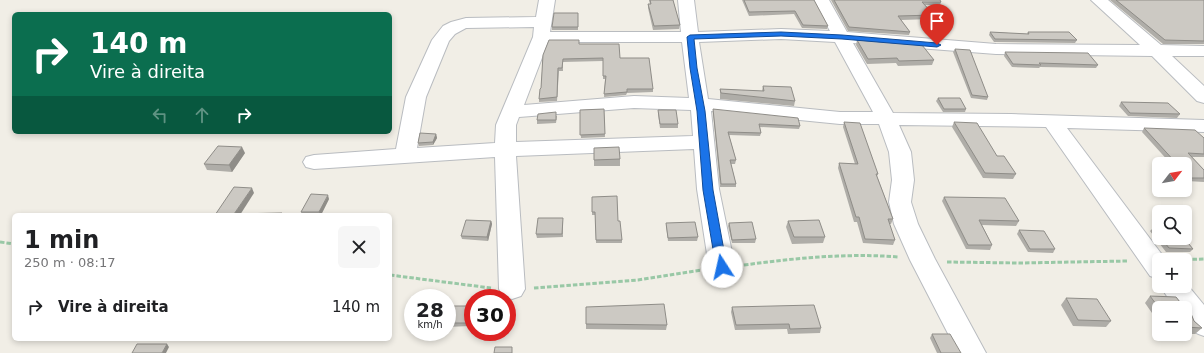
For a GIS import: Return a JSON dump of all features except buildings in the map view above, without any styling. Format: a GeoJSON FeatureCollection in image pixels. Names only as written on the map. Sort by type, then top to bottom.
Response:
{"type":"FeatureCollection","features":[{"type":"Feature","properties":{"kind":"street"},"geometry":{"type":"LineString","coordinates":[[512,289],[505,150],[506,125],[542,30],[548,0]]}},
{"type":"Feature","properties":{"kind":"street"},"geometry":{"type":"LineString","coordinates":[[686,0],[693,68],[700,104],[708,190],[722,267]]}},
{"type":"Feature","properties":{"kind":"street"},"geometry":{"type":"LineString","coordinates":[[822,0],[887,120],[900,152],[903,180],[900,202],[906,224],[923,260],[972,353]]}},
{"type":"Feature","properties":{"kind":"street"},"geometry":{"type":"LineString","coordinates":[[1099,0],[1157,51],[1204,97]]}},
{"type":"Feature","properties":{"kind":"street"},"geometry":{"type":"LineString","coordinates":[[405,155],[416,97],[441,40],[449,30],[456,25],[466,23],[542,30],[690,37],[781,34],[842,37],[996,49],[1204,51]]}},
{"type":"Feature","properties":{"kind":"street"},"geometry":{"type":"LineString","coordinates":[[510,112],[634,102],[700,104],[840,118],[887,120],[1204,126]]}},
{"type":"Feature","properties":{"kind":"street"},"geometry":{"type":"LineString","coordinates":[[1052,122],[1152,254]]}},
{"type":"Feature","properties":{"kind":"street"},"geometry":{"type":"LineString","coordinates":[[314,162],[405,155],[598,145],[704,142]]}},
{"type":"Feature","properties":{"kind":"street"},"geometry":{"type":"LineString","coordinates":[[1179,293],[1204,325]]}},
{"type":"Feature","properties":{"kind":"path"},"geometry":{"type":"LineString","coordinates":[[0,242],[12,244]]}},
{"type":"Feature","properties":{"kind":"path"},"geometry":{"type":"LineString","coordinates":[[392,275],[512,289],[543,288],[638,280],[722,267],[811,256],[871,254],[942,262],[1019,264],[1152,263]]}},
{"type":"Feature","properties":{"kind":"path"},"geometry":{"type":"LineString","coordinates":[[1192,260],[1204,259]]}},
{"type":"Feature","properties":{"kind":"route"},"geometry":{"type":"LineString","coordinates":[[722,267],[708,190],[701,111],[693,68],[690,37],[781,34],[842,37],[937,45]]}}]}
